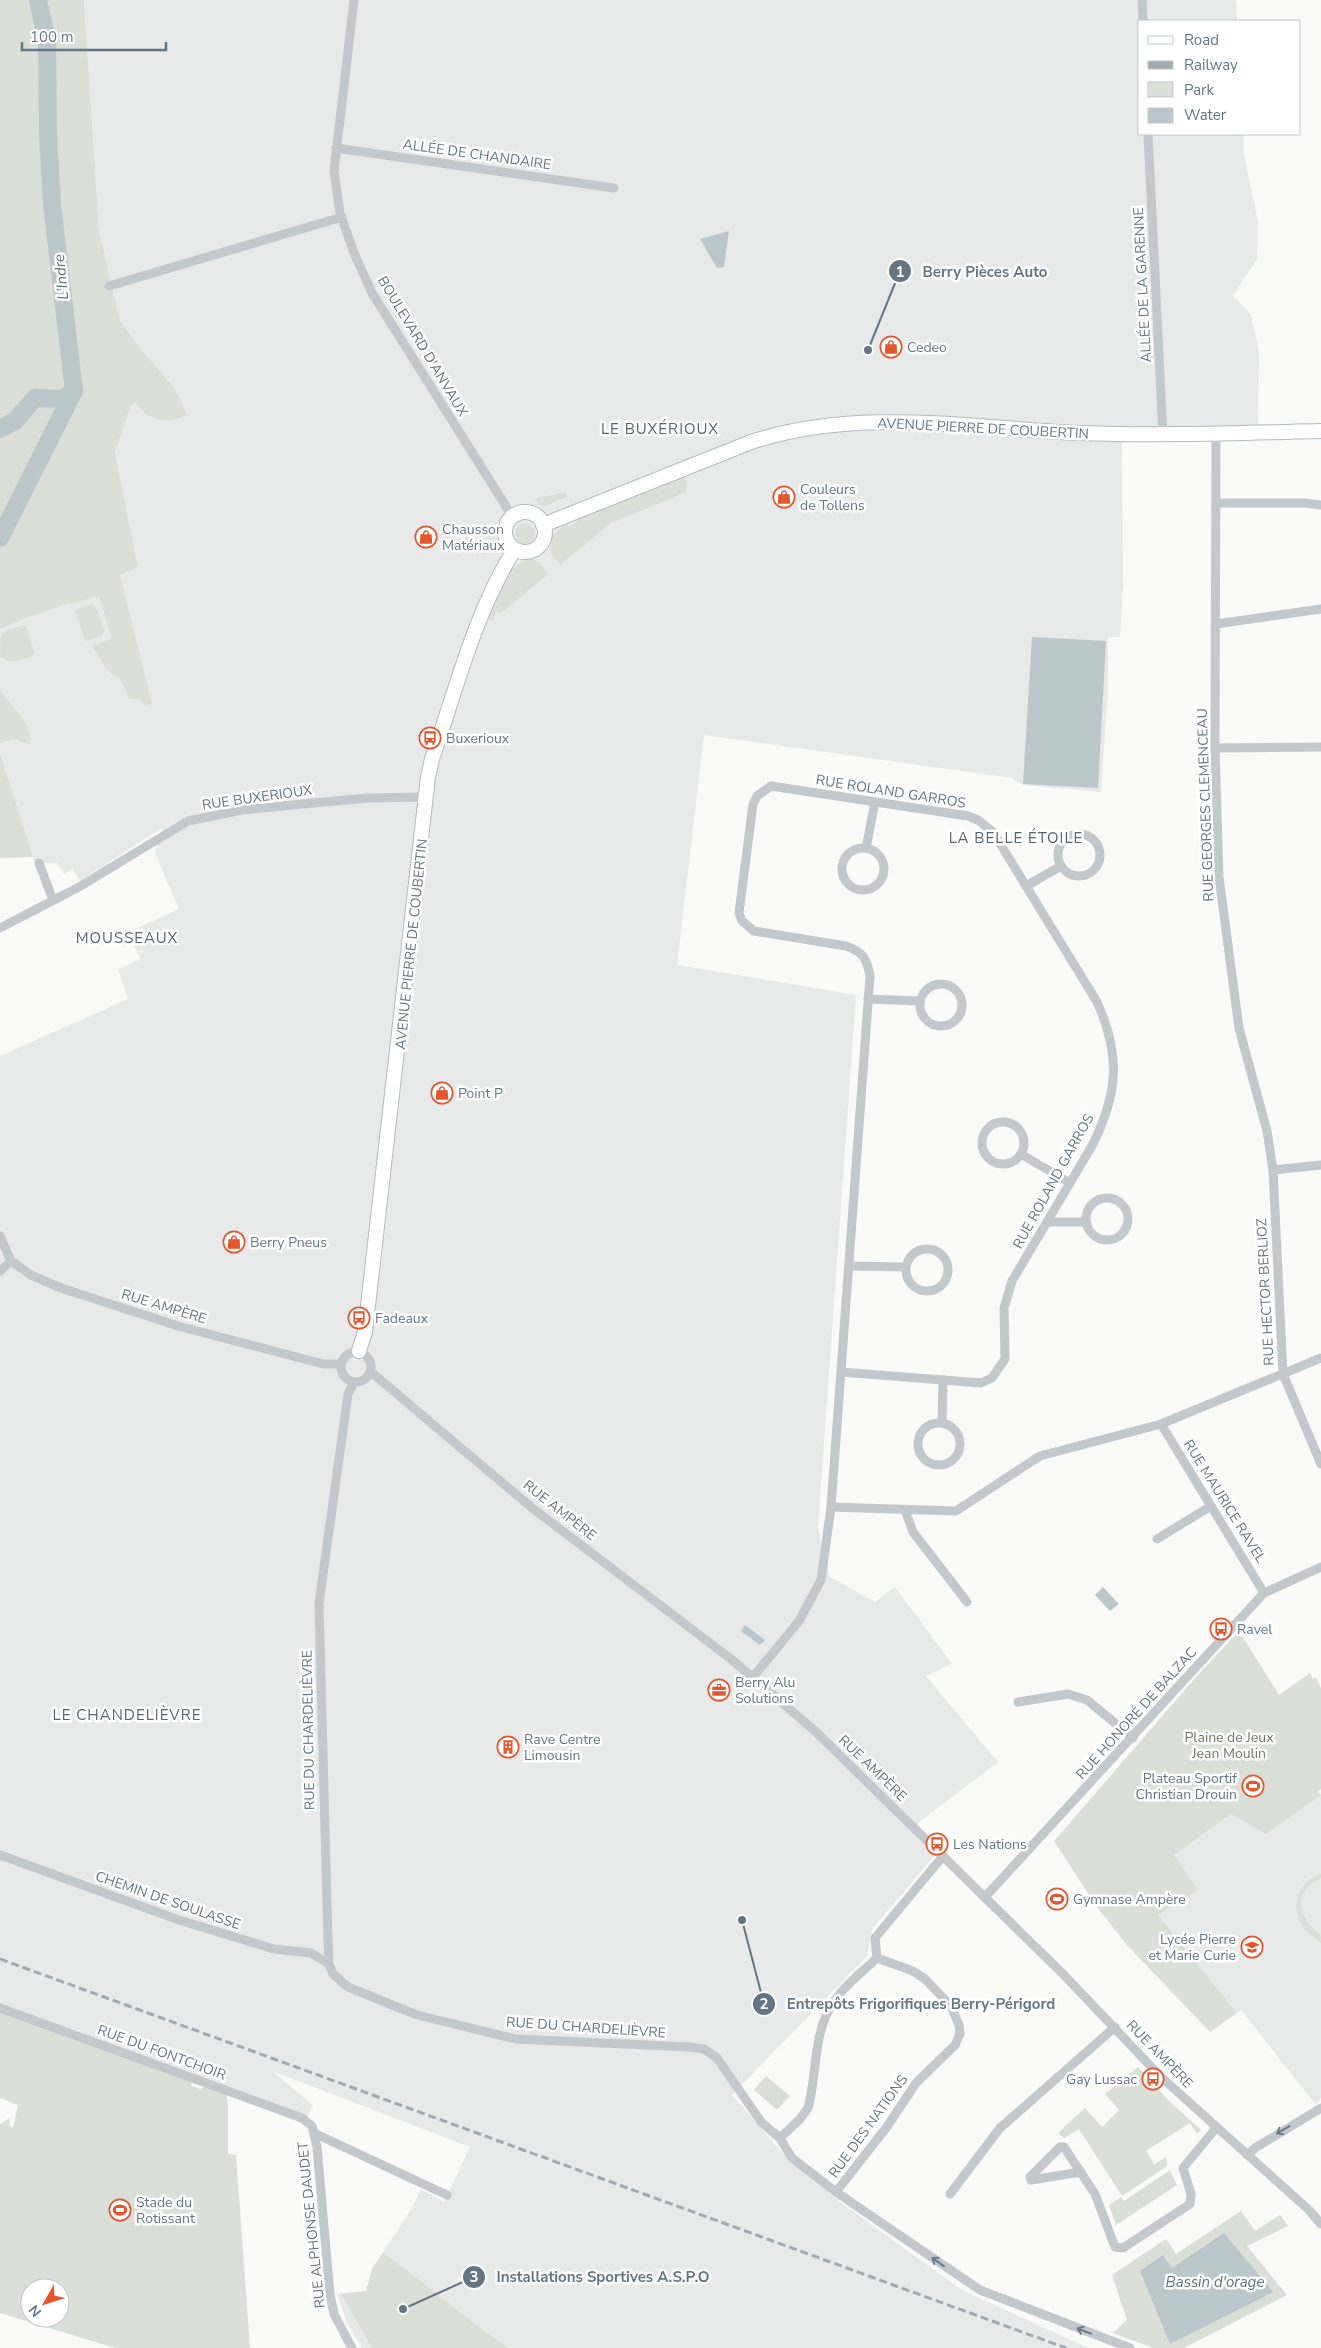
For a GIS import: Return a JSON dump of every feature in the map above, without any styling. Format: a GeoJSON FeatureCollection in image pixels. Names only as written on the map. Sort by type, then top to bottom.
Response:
{"type":"FeatureCollection","features":[{"type":"Feature","properties":{"kind":"street","name":"BOULEVARD D'ANVAUX"},"geometry":{"type":"LineString","coordinates":[[354,0],[334,170],[342,217],[354,253],[372,293],[512,516]]}},
{"type":"Feature","properties":{"kind":"street"},"geometry":{"type":"LineString","coordinates":[[1142,0],[1143,20]]}},
{"type":"Feature","properties":{"kind":"street","name":"ALLÉE DE LA GARENNE"},"geometry":{"type":"LineString","coordinates":[[1148,135],[1163,436]]}},
{"type":"Feature","properties":{"kind":"street","name":"ALLÉE DE CHANDAIRE"},"geometry":{"type":"LineString","coordinates":[[336,148],[614,188]]}},
{"type":"Feature","properties":{"kind":"street"},"geometry":{"type":"LineString","coordinates":[[109,286],[342,217]]}},
{"type":"Feature","properties":{"kind":"street","name":"AVENUE PIERRE DE COUBERTIN"},"geometry":{"type":"LineString","coordinates":[[543,525],[751,442],[814,429],[883,420],[1163,436],[1321,431]]}},
{"type":"Feature","properties":{"kind":"street","name":"RUE GEORGES CLEMENCEAU"},"geometry":{"type":"LineString","coordinates":[[1216,433],[1215,748],[1219,877],[1239,1028],[1267,1131],[1273,1170]]}},
{"type":"Feature","properties":{"kind":"street"},"geometry":{"type":"LineString","coordinates":[[1216,504],[1304,503],[1321,505]]}},
{"type":"Feature","properties":{"kind":"street"},"geometry":{"type":"LineString","coordinates":[[518,513],[530,513],[536,516],[543,525],[544,538],[537,548],[526,553],[514,550],[509,546],[504,534],[508,521],[518,513]]}},
{"type":"Feature","properties":{"kind":"street","name":"AVENUE PIERRE DE COUBERTIN"},"geometry":{"type":"LineString","coordinates":[[359,1352],[366,1332],[377,1243],[426,798],[432,759],[478,620],[492,588],[514,550]]}},
{"type":"Feature","properties":{"kind":"street"},"geometry":{"type":"LineString","coordinates":[[1216,624],[1321,609]]}},
{"type":"Feature","properties":{"kind":"street"},"geometry":{"type":"LineString","coordinates":[[1215,748],[1321,747]]}},
{"type":"Feature","properties":{"kind":"street","name":"RUE ROLAND GARROS"},"geometry":{"type":"LineString","coordinates":[[752,1677],[799,1621],[821,1580],[831,1507],[870,976],[867,961],[859,950],[846,946],[754,931],[742,921],[740,913],[753,804],[762,791],[771,786],[978,820],[993,832],[1097,1002],[1106,1022],[1115,1060],[1111,1100],[1104,1122],[1012,1281],[1006,1297],[1004,1308],[1005,1359],[1001,1368],[992,1378],[981,1383],[841,1372]]}},
{"type":"Feature","properties":{"kind":"street","name":"RUE BUXERIOUX"},"geometry":{"type":"LineString","coordinates":[[0,928],[79,888],[188,821],[242,810],[303,804],[368,798],[426,798]]}},
{"type":"Feature","properties":{"kind":"street"},"geometry":{"type":"LineString","coordinates":[[866,848],[875,802]]}},
{"type":"Feature","properties":{"kind":"street"},"geometry":{"type":"LineString","coordinates":[[1077,833],[1090,836],[1099,847],[1100,861],[1090,873],[1078,876],[1070,874],[1061,866],[1058,851],[1064,839],[1070,835],[1077,833]]}},
{"type":"Feature","properties":{"kind":"street"},"geometry":{"type":"LineString","coordinates":[[866,848],[878,854],[883,861],[883,875],[874,888],[859,890],[853,888],[844,880],[842,865],[848,853],[854,849],[866,848]]}},
{"type":"Feature","properties":{"kind":"street"},"geometry":{"type":"LineString","coordinates":[[39,863],[53,900]]}},
{"type":"Feature","properties":{"kind":"street"},"geometry":{"type":"LineString","coordinates":[[1026,886],[1061,866]]}},
{"type":"Feature","properties":{"kind":"street"},"geometry":{"type":"LineString","coordinates":[[945,983],[957,990],[961,997],[962,1011],[952,1023],[938,1026],[931,1024],[922,1015],[920,1001],[926,989],[932,985],[945,983]]}},
{"type":"Feature","properties":{"kind":"street"},"geometry":{"type":"LineString","coordinates":[[868,999],[920,1001]]}},
{"type":"Feature","properties":{"kind":"street"},"geometry":{"type":"LineString","coordinates":[[1001,1121],[1013,1124],[1023,1135],[1024,1142],[1021,1154],[1008,1164],[993,1162],[984,1154],[982,1146],[984,1132],[994,1123],[1001,1121]]}},
{"type":"Feature","properties":{"kind":"street"},"geometry":{"type":"LineString","coordinates":[[1021,1154],[1070,1183]]}},
{"type":"Feature","properties":{"kind":"street"},"geometry":{"type":"LineString","coordinates":[[1273,1170],[1321,1165]]}},
{"type":"Feature","properties":{"kind":"street","name":"RUE HECTOR BERLIOZ"},"geometry":{"type":"LineString","coordinates":[[1273,1170],[1283,1374],[1321,1464]]}},
{"type":"Feature","properties":{"kind":"street"},"geometry":{"type":"LineString","coordinates":[[1105,1197],[1117,1200],[1123,1204],[1128,1218],[1124,1232],[1110,1240],[1097,1238],[1088,1229],[1086,1222],[1086,1215],[1092,1203],[1105,1197]]}},
{"type":"Feature","properties":{"kind":"street"},"geometry":{"type":"LineString","coordinates":[[1047,1222],[1086,1222]]}},
{"type":"Feature","properties":{"kind":"street"},"geometry":{"type":"LineString","coordinates":[[0,1236],[11,1261],[0,1271]]}},
{"type":"Feature","properties":{"kind":"street"},"geometry":{"type":"LineString","coordinates":[[931,1249],[943,1256],[947,1262],[948,1277],[938,1289],[924,1292],[917,1290],[908,1281],[906,1267],[912,1255],[918,1250],[931,1249]]}},
{"type":"Feature","properties":{"kind":"street","name":"RUE AMPÈRE"},"geometry":{"type":"LineString","coordinates":[[11,1261],[31,1275],[61,1288],[178,1326],[323,1364],[341,1364]]}},
{"type":"Feature","properties":{"kind":"street"},"geometry":{"type":"LineString","coordinates":[[849,1266],[906,1267]]}},
{"type":"Feature","properties":{"kind":"street"},"geometry":{"type":"LineString","coordinates":[[359,1352],[364,1353],[371,1362],[371,1372],[366,1379],[354,1382],[342,1374],[341,1364],[349,1353],[359,1352]]}},
{"type":"Feature","properties":{"kind":"street"},"geometry":{"type":"LineString","coordinates":[[831,1507],[956,1511],[1040,1456],[1161,1424],[1321,1358]]}},
{"type":"Feature","properties":{"kind":"street","name":"RUE AMPÈRE"},"geometry":{"type":"LineString","coordinates":[[371,1372],[531,1507],[752,1677],[814,1730],[1115,2027],[1160,2077],[1309,2210],[1321,2224]]}},
{"type":"Feature","properties":{"kind":"street"},"geometry":{"type":"LineString","coordinates":[[942,1423],[943,1380]]}},
{"type":"Feature","properties":{"kind":"street","name":"RUE DU CHARDELIÈVRE"},"geometry":{"type":"LineString","coordinates":[[354,1382],[348,1394],[319,1603],[329,1964],[333,1974],[348,1987],[417,2015],[516,2039],[704,2049],[717,2058],[762,2123],[780,2138],[792,2158],[836,2192],[980,2290],[1130,2348]]}},
{"type":"Feature","properties":{"kind":"street"},"geometry":{"type":"LineString","coordinates":[[942,1423],[954,1430],[959,1436],[959,1451],[950,1463],[935,1466],[929,1464],[920,1455],[918,1441],[924,1429],[930,1425],[942,1423]]}},
{"type":"Feature","properties":{"kind":"street","name":"RUE MAURICE RAVEL"},"geometry":{"type":"LineString","coordinates":[[1161,1424],[1264,1593]]}},
{"type":"Feature","properties":{"kind":"street"},"geometry":{"type":"LineString","coordinates":[[1157,1539],[1211,1506]]}},
{"type":"Feature","properties":{"kind":"street"},"geometry":{"type":"LineString","coordinates":[[906,1510],[913,1532],[967,1602]]}},
{"type":"Feature","properties":{"kind":"street","name":"RUE HONORÉ DE BALZAC"},"geometry":{"type":"LineString","coordinates":[[985,1897],[1133,1738],[1264,1593],[1321,1567]]}},
{"type":"Feature","properties":{"kind":"street"},"geometry":{"type":"LineString","coordinates":[[1018,1702],[1068,1694],[1087,1700],[1133,1738]]}},
{"type":"Feature","properties":{"kind":"street","name":"CHEMIN DE SOULASSE"},"geometry":{"type":"LineString","coordinates":[[0,1855],[179,1920],[274,1949],[311,1953],[329,1964]]}},
{"type":"Feature","properties":{"kind":"street"},"geometry":{"type":"LineString","coordinates":[[780,2138],[800,2119],[808,2108],[823,2024],[830,2008],[842,1992],[877,1958],[875,1938],[943,1856]]}},
{"type":"Feature","properties":{"kind":"street","name":"RUE DES NATIONS"},"geometry":{"type":"LineString","coordinates":[[836,2192],[886,2128],[916,2083],[955,2044],[960,2034],[959,2024],[951,2006],[926,1978],[890,1961],[877,1958]]}},
{"type":"Feature","properties":{"kind":"street","name":"RUE DU FONTCHOIR"},"geometry":{"type":"LineString","coordinates":[[0,2008],[302,2118],[314,2130],[447,2195]]}},
{"type":"Feature","properties":{"kind":"street"},"geometry":{"type":"LineString","coordinates":[[950,2194],[1000,2128],[1115,2027]]}},
{"type":"Feature","properties":{"kind":"street"},"geometry":{"type":"LineString","coordinates":[[1247,2156],[1254,2148],[1321,2108]]}},
{"type":"Feature","properties":{"kind":"street"},"geometry":{"type":"LineString","coordinates":[[1080,2172],[1031,2180],[1030,2177],[1060,2147],[1064,2147],[1095,2194],[1115,2246],[1123,2248],[1190,2204],[1191,2194],[1183,2168],[1216,2128]]}},
{"type":"Feature","properties":{"kind":"street","name":"RUE ALPHONSE DAUDET"},"geometry":{"type":"LineString","coordinates":[[314,2130],[330,2295],[334,2314],[352,2348]]}},
{"type":"Feature","properties":{"kind":"shaded area"},"geometry":{"type":"Polygon","coordinates":[[[84,0],[1236,0],[1237,20],[1138,20],[1138,135],[1243,135],[1244,154],[1258,222],[1257,259],[1233,296],[1251,315],[1259,352],[1258,428],[1122,431],[1123,586],[1120,637],[1108,637],[1108,689],[1101,792],[1023,785],[1012,778],[704,735],[677,965],[856,995],[818,1527],[830,1577],[875,1602],[895,1587],[952,1664],[926,1676],[998,1762],[910,1829],[935,1855],[873,1928],[867,1956],[732,2095],[780,2150],[836,2199],[962,2290],[1088,2348],[362,2348],[348,2325],[337,2294],[366,2291],[372,2269],[412,2208],[421,2189],[444,2202],[470,2147],[272,2071],[313,2105],[307,2117],[0,2004],[0,1056],[128,999],[118,969],[140,959],[129,932],[179,909],[155,853],[163,827],[80,881],[72,869],[64,874],[57,863],[39,863],[36,867],[0,753],[0,615],[138,567],[115,453],[130,408],[138,399],[99,230],[84,0]]]}},
{"type":"Feature","properties":{"kind":"shaded area","name":"Lycée Pierre et Marie Curie"},"geometry":{"type":"Polygon","coordinates":[[[1321,1795],[1321,2098],[1316,2105],[1241,2010],[1237,2013],[1158,1915],[1198,1890],[1174,1855],[1231,1814],[1266,1834],[1321,1795]]]}},
{"type":"Feature","properties":{"kind":"green space"},"geometry":{"type":"Polygon","coordinates":[[[0,0],[84,0],[99,230],[120,321],[143,352],[175,389],[187,415],[172,420],[158,419],[146,413],[135,402],[130,408],[115,453],[138,567],[120,575],[152,704],[145,705],[139,699],[129,699],[121,680],[106,669],[92,645],[112,639],[99,596],[69,603],[0,629],[0,0]]]}},
{"type":"Feature","properties":{"kind":"green space"},"geometry":{"type":"Polygon","coordinates":[[[680,476],[687,481],[686,492],[611,523],[560,565],[550,551],[551,538],[566,523],[569,526],[577,522],[578,518],[680,476]]]}},
{"type":"Feature","properties":{"kind":"green space"},"geometry":{"type":"Polygon","coordinates":[[[565,492],[567,497],[546,506],[538,504],[535,499],[565,492]]]}},
{"type":"Feature","properties":{"kind":"green space"},"geometry":{"type":"Polygon","coordinates":[[[525,524],[532,527],[535,534],[532,541],[525,544],[518,541],[515,534],[518,527],[525,524]]]}},
{"type":"Feature","properties":{"kind":"green space"},"geometry":{"type":"Polygon","coordinates":[[[532,559],[539,562],[548,574],[501,613],[496,612],[493,621],[489,619],[488,617],[499,590],[508,573],[522,562],[532,559]]]}},
{"type":"Feature","properties":{"kind":"green space"},"geometry":{"type":"Polygon","coordinates":[[[91,604],[96,607],[104,631],[102,636],[85,641],[75,610],[91,604]]]}},
{"type":"Feature","properties":{"kind":"green space"},"geometry":{"type":"Polygon","coordinates":[[[26,625],[35,655],[17,661],[4,659],[0,656],[1,635],[9,629],[26,625]]]}},
{"type":"Feature","properties":{"kind":"green space"},"geometry":{"type":"Polygon","coordinates":[[[0,691],[26,724],[31,738],[30,745],[14,739],[0,743],[0,691]]]}},
{"type":"Feature","properties":{"kind":"green space"},"geometry":{"type":"Polygon","coordinates":[[[0,753],[33,857],[0,858],[0,753]]]}},
{"type":"Feature","properties":{"kind":"green space","name":"Plaine de Jeux Jean Moulin"},"geometry":{"type":"Polygon","coordinates":[[[1239,1631],[1279,1695],[1310,1673],[1313,1679],[1316,1677],[1321,1688],[1321,1789],[1318,1791],[1321,1795],[1266,1834],[1231,1814],[1174,1855],[1198,1890],[1158,1915],[1237,2013],[1210,2032],[1126,1944],[1096,1906],[1054,1841],[1196,1677],[1239,1631]]]}},
{"type":"Feature","properties":{"kind":"green space"},"geometry":{"type":"Polygon","coordinates":[[[1321,1874],[1321,1878],[1311,1884],[1305,1891],[1301,1898],[1301,1906],[1308,1922],[1321,1936],[1321,1943],[1306,1931],[1300,1923],[1297,1915],[1297,1906],[1301,1890],[1306,1883],[1321,1874]]]}},
{"type":"Feature","properties":{"kind":"green space","name":"Stade du Rotissant"},"geometry":{"type":"Polygon","coordinates":[[[0,2012],[190,2080],[192,2086],[200,2089],[206,2086],[226,2093],[228,2103],[228,2154],[236,2155],[250,2348],[115,2348],[49,2328],[70,2328],[70,2278],[20,2278],[20,2319],[0,2313],[0,2124],[10,2118],[9,2126],[13,2128],[18,2105],[0,2098],[0,2012]]]}},
{"type":"Feature","properties":{"kind":"green space"},"geometry":{"type":"Polygon","coordinates":[[[1138,2067],[1168,2100],[1201,2130],[1197,2134],[1190,2123],[1146,2151],[1154,2164],[1166,2157],[1167,2166],[1122,2196],[1079,2129],[1064,2138],[1058,2133],[1085,2108],[1102,2127],[1119,2110],[1105,2094],[1138,2067]]]}},
{"type":"Feature","properties":{"kind":"green space"},"geometry":{"type":"Polygon","coordinates":[[[766,2076],[790,2096],[777,2110],[754,2090],[766,2076]]]}},
{"type":"Feature","properties":{"kind":"green space"},"geometry":{"type":"Polygon","coordinates":[[[1170,2170],[1177,2185],[1116,2225],[1109,2205],[1121,2197],[1124,2201],[1170,2170]]]}},
{"type":"Feature","properties":{"kind":"green space"},"geometry":{"type":"Polygon","coordinates":[[[1241,2211],[1255,2231],[1280,2215],[1288,2226],[1247,2246],[1287,2295],[1184,2348],[1153,2348],[1113,2333],[1127,2320],[1112,2275],[1166,2239],[1176,2254],[1241,2211]]]}},
{"type":"Feature","properties":{"kind":"green space"},"geometry":{"type":"Polygon","coordinates":[[[383,2253],[508,2348],[372,2348],[341,2294],[366,2291],[372,2269],[383,2253]]]}},
{"type":"Feature","properties":{"kind":"water"},"geometry":{"type":"Polygon","coordinates":[[[729,231],[724,267],[717,268],[700,239],[729,231]]]}},
{"type":"Feature","properties":{"kind":"water"},"geometry":{"type":"Polygon","coordinates":[[[1032,637],[1106,641],[1098,788],[1023,784],[1032,637]]]}},
{"type":"Feature","properties":{"kind":"water"},"geometry":{"type":"Polygon","coordinates":[[[1103,1587],[1119,1604],[1110,1611],[1095,1595],[1103,1587]]]}},
{"type":"Feature","properties":{"kind":"water"},"geometry":{"type":"Polygon","coordinates":[[[745,1625],[765,1640],[760,1645],[741,1631],[745,1625]]]}},
{"type":"Feature","properties":{"kind":"water","name":"Bassin d'orage"},"geometry":{"type":"Polygon","coordinates":[[[1224,2233],[1273,2292],[1170,2344],[1140,2271],[1163,2255],[1172,2268],[1224,2233]]]}},
{"type":"Feature","properties":{"kind":"waterway","name":"L'Indre"},"geometry":{"type":"LineString","coordinates":[[0,538],[74,391],[52,204],[48,135],[47,41],[38,0]]}},
{"type":"Feature","properties":{"kind":"waterway"},"geometry":{"type":"LineString","coordinates":[[0,429],[15,421],[35,398],[63,399],[74,391]]}},
{"type":"Feature","properties":{"kind":"railway"},"geometry":{"type":"LineString","coordinates":[[0,1959],[1066,2348]]}},
{"type":"Feature","properties":{"kind":"place","name":"Cedeo"},"geometry":{"type":"Point","coordinates":[891,347]}},
{"type":"Feature","properties":{"kind":"place","name":"Berry Pièces Auto"},"geometry":{"type":"Point","coordinates":[868,350]}},
{"type":"Feature","properties":{"kind":"place","name":"Couleurs de Tollens"},"geometry":{"type":"Point","coordinates":[784,497]}},
{"type":"Feature","properties":{"kind":"place","name":"Chausson Matériaux"},"geometry":{"type":"Point","coordinates":[426,537]}},
{"type":"Feature","properties":{"kind":"place","name":"Buxerioux"},"geometry":{"type":"Point","coordinates":[430,738]}},
{"type":"Feature","properties":{"kind":"place","name":"Point P"},"geometry":{"type":"Point","coordinates":[442,1093]}},
{"type":"Feature","properties":{"kind":"place","name":"Berry Pneus"},"geometry":{"type":"Point","coordinates":[234,1242]}},
{"type":"Feature","properties":{"kind":"place","name":"Fadeaux"},"geometry":{"type":"Point","coordinates":[359,1318]}},
{"type":"Feature","properties":{"kind":"place","name":"Ravel"},"geometry":{"type":"Point","coordinates":[1221,1629]}},
{"type":"Feature","properties":{"kind":"place","name":"Berry Alu Solutions"},"geometry":{"type":"Point","coordinates":[719,1690]}},
{"type":"Feature","properties":{"kind":"place","name":"Rave Centre Limousin"},"geometry":{"type":"Point","coordinates":[508,1747]}},
{"type":"Feature","properties":{"kind":"place","name":"Plateau Sportif Christian Drouin"},"geometry":{"type":"Point","coordinates":[1253,1786]}},
{"type":"Feature","properties":{"kind":"place","name":"Les Nations"},"geometry":{"type":"Point","coordinates":[937,1844]}},
{"type":"Feature","properties":{"kind":"place","name":"Gymnase Ampère"},"geometry":{"type":"Point","coordinates":[1057,1899]}},
{"type":"Feature","properties":{"kind":"place","name":"Entrepôts Frigorifiques Berry-Périgord"},"geometry":{"type":"Point","coordinates":[742,1920]}},
{"type":"Feature","properties":{"kind":"place","name":"Lycée Pierre et Marie Curie"},"geometry":{"type":"Point","coordinates":[1252,1947]}},
{"type":"Feature","properties":{"kind":"place","name":"Gay Lussac"},"geometry":{"type":"Point","coordinates":[1153,2079]}},
{"type":"Feature","properties":{"kind":"place","name":"Stade du Rotissant"},"geometry":{"type":"Point","coordinates":[120,2210]}},
{"type":"Feature","properties":{"kind":"place","name":"Installations Sportives A.S.P.O"},"geometry":{"type":"Point","coordinates":[403,2309]}},
{"type":"Feature","properties":{"kind":"district","name":"LE BUXÉRIOUX"},"geometry":{"type":"Point","coordinates":[660,429]}},
{"type":"Feature","properties":{"kind":"district","name":"LA BELLE ÉTOILE"},"geometry":{"type":"Point","coordinates":[1016,838]}},
{"type":"Feature","properties":{"kind":"district","name":"MOUSSEAUX"},"geometry":{"type":"Point","coordinates":[127,938]}},
{"type":"Feature","properties":{"kind":"district","name":"LE CHANDELIÈVRE"},"geometry":{"type":"Point","coordinates":[127,1715]}}]}
